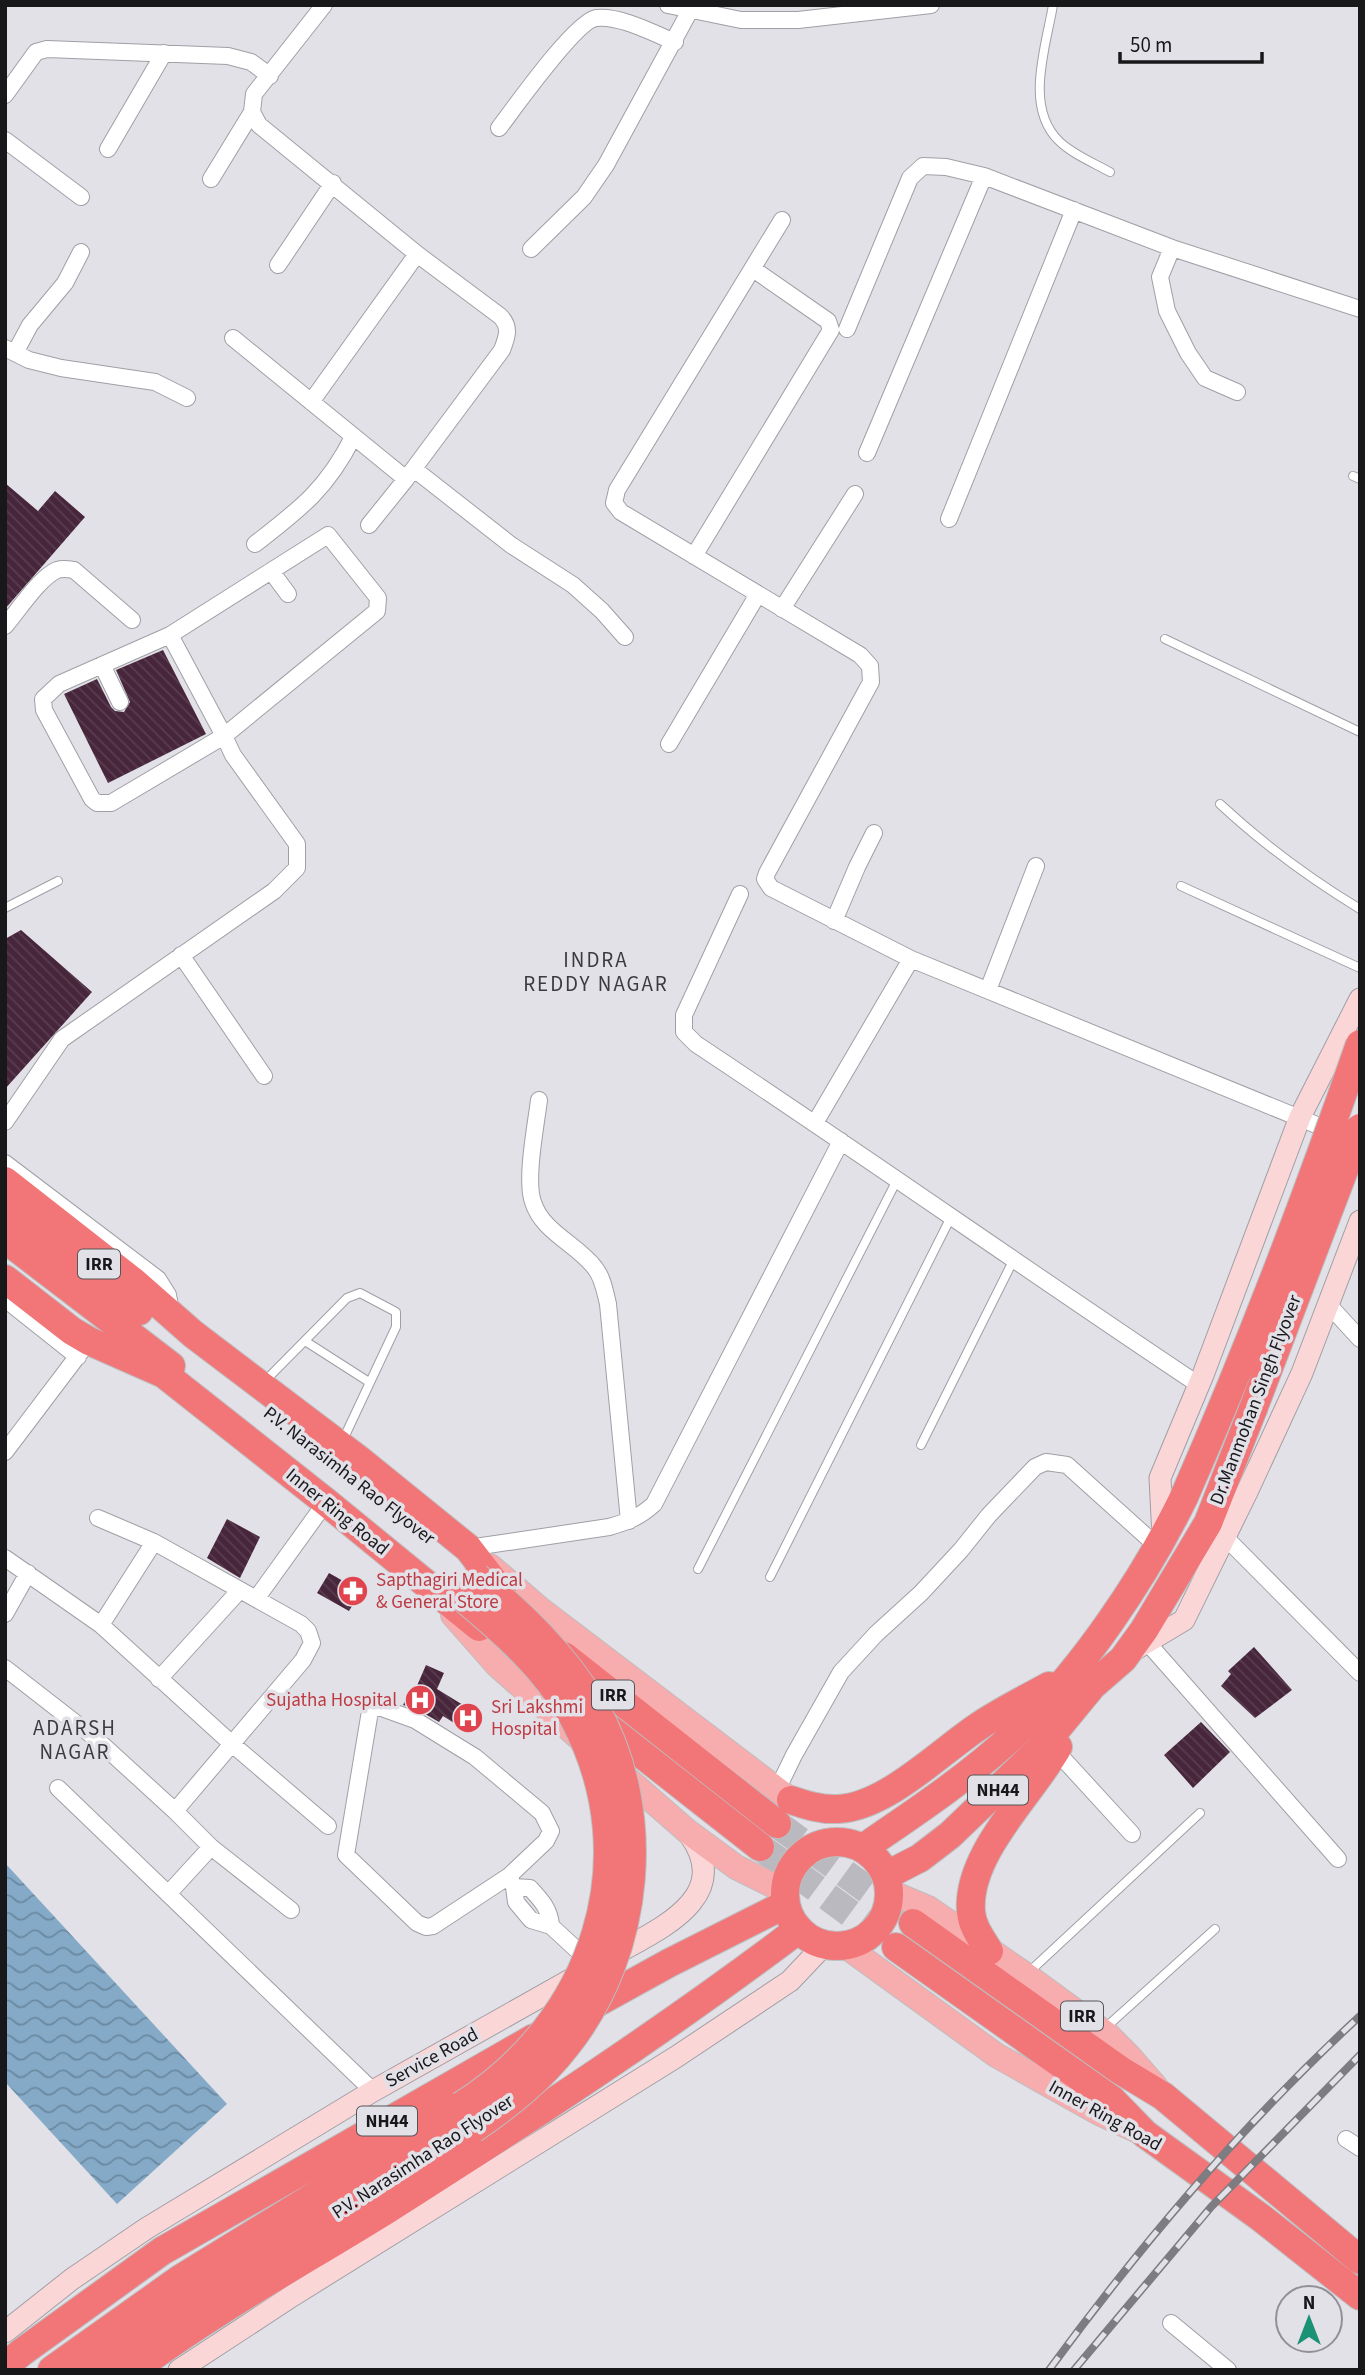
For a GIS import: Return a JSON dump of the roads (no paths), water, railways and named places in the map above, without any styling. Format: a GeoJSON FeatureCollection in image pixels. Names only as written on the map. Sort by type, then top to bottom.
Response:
{"type":"FeatureCollection","features":[{"type":"Feature","properties":{"kind":"highway","name":"Dr.Manmohan Singh Flyover"},"geometry":{"type":"LineString","coordinates":[[1160,1544],[1184,1497],[1233,1385],[1317,1166],[1360,1044]]}},
{"type":"Feature","properties":{"kind":"highway","name":"Dr.Manmohan Singh Flyover"},"geometry":{"type":"LineString","coordinates":[[1123,1659],[1208,1523],[1360,1128]]}},
{"type":"Feature","properties":{"kind":"highway"},"geometry":{"type":"LineString","coordinates":[[5,1181],[171,1312],[193,1334]]}},
{"type":"Feature","properties":{"kind":"highway","name":"P.V. Narasimha Rao Flyover"},"geometry":{"type":"LineString","coordinates":[[5,1208],[184,1345],[433,1543],[487,1586],[538,1632],[568,1667],[594,1706],[606,1730],[623,1780],[630,1828],[630,1894],[620,1942],[612,1964],[581,2026],[535,2081],[473,2129],[192,2300],[92,2370]]}},
{"type":"Feature","properties":{"kind":"highway","name":"P.V. Narasimha Rao Flyover"},"geometry":{"type":"LineString","coordinates":[[5,1239],[223,1407],[461,1597],[519,1647],[548,1679],[572,1715],[582,1737],[599,1786],[607,1841],[605,1891],[589,1956],[559,2014],[517,2064],[481,2094],[180,2279],[52,2370]]}},
{"type":"Feature","properties":{"kind":"highway"},"geometry":{"type":"LineString","coordinates":[[5,1279],[72,1331],[84,1349],[164,1374]]}},
{"type":"Feature","properties":{"kind":"highway","name":"IRR"},"geometry":{"type":"LineString","coordinates":[[193,1334],[341,1446],[468,1548],[528,1626],[781,1805]]}},
{"type":"Feature","properties":{"kind":"highway","name":"Inner Ring Road"},"geometry":{"type":"LineString","coordinates":[[164,1374],[433,1591]]}},
{"type":"Feature","properties":{"kind":"highway","name":"NH44"},"geometry":{"type":"LineString","coordinates":[[888,1883],[950,1835],[1041,1748],[1160,1544]]}},
{"type":"Feature","properties":{"kind":"highway","name":"IRR"},"geometry":{"type":"LineString","coordinates":[[433,1591],[760,1847]]}},
{"type":"Feature","properties":{"kind":"highway","name":"NH44"},"geometry":{"type":"LineString","coordinates":[[863,1848],[918,1811],[1082,1679],[1123,1659]]}},
{"type":"Feature","properties":{"kind":"highway"},"geometry":{"type":"LineString","coordinates":[[989,1951],[976,1932],[971,1913],[972,1888],[978,1867],[1009,1816],[1056,1751],[1082,1679]]}},
{"type":"Feature","properties":{"kind":"highway"},"geometry":{"type":"LineString","coordinates":[[781,1805],[839,1809],[865,1802],[894,1788],[981,1724],[1082,1679]]}},
{"type":"Feature","properties":{"kind":"highway"},"geometry":{"type":"LineString","coordinates":[[831,1842],[846,1842],[863,1848],[877,1860],[888,1883],[887,1910],[880,1925],[853,1944],[835,1945],[805,1936],[793,1923],[785,1898],[788,1874],[798,1859],[812,1848],[831,1842]]}},
{"type":"Feature","properties":{"kind":"highway","name":"NH44"},"geometry":{"type":"LineString","coordinates":[[5,2366],[162,2251],[475,2071],[785,1898]]}},
{"type":"Feature","properties":{"kind":"highway","name":"IRR"},"geometry":{"type":"LineString","coordinates":[[913,1923],[1120,2070],[1163,2096],[1360,2260]]}},
{"type":"Feature","properties":{"kind":"highway"},"geometry":{"type":"LineString","coordinates":[[134,2370],[603,2068],[799,1929]]}},
{"type":"Feature","properties":{"kind":"highway","name":"IRR"},"geometry":{"type":"LineString","coordinates":[[896,1947],[1112,2100],[1145,2134]]}},
{"type":"Feature","properties":{"kind":"highway","name":"Inner Ring Road"},"geometry":{"type":"LineString","coordinates":[[1145,2134],[1260,2217],[1360,2296]]}},
{"type":"Feature","properties":{"kind":"main road","name":"IRR"},"geometry":{"type":"LineString","coordinates":[[5,1194],[193,1334]]}},
{"type":"Feature","properties":{"kind":"main road","name":"Inner Ring Road"},"geometry":{"type":"LineString","coordinates":[[5,1250],[164,1374]]}},
{"type":"Feature","properties":{"kind":"main road","name":"Inner Ring Road"},"geometry":{"type":"LineString","coordinates":[[433,1591],[515,1683],[687,1831],[785,1898]]}},
{"type":"Feature","properties":{"kind":"main road","name":"IRR"},"geometry":{"type":"LineString","coordinates":[[888,1883],[1026,1975],[1102,2031],[1129,2056],[1163,2096]]}},
{"type":"Feature","properties":{"kind":"main road","name":"Inner Ring Road"},"geometry":{"type":"LineString","coordinates":[[835,1945],[996,2055],[1099,2113],[1145,2134]]}},
{"type":"Feature","properties":{"kind":"street"},"geometry":{"type":"LineString","coordinates":[[211,179],[252,112],[254,94],[324,5]]}},
{"type":"Feature","properties":{"kind":"street"},"geometry":{"type":"LineString","coordinates":[[668,5],[741,20],[798,20],[931,5]]}},
{"type":"Feature","properties":{"kind":"street"},"geometry":{"type":"LineString","coordinates":[[531,249],[584,197],[606,165],[692,8]]}},
{"type":"Feature","properties":{"kind":"street"},"geometry":{"type":"LineString","coordinates":[[499,128],[577,30],[596,18],[622,21],[674,42]]}},
{"type":"Feature","properties":{"kind":"street"},"geometry":{"type":"LineString","coordinates":[[5,94],[36,52],[47,49],[228,56],[250,62],[270,76]]}},
{"type":"Feature","properties":{"kind":"street"},"geometry":{"type":"LineString","coordinates":[[108,149],[164,53]]}},
{"type":"Feature","properties":{"kind":"street"},"geometry":{"type":"LineString","coordinates":[[252,112],[259,125],[334,183],[417,254],[500,316],[508,328],[508,337],[502,350],[369,525]]}},
{"type":"Feature","properties":{"kind":"street"},"geometry":{"type":"LineString","coordinates":[[5,140],[81,197]]}},
{"type":"Feature","properties":{"kind":"street"},"geometry":{"type":"LineString","coordinates":[[848,329],[911,178],[923,166],[946,167],[984,176],[1171,248],[1360,309]]}},
{"type":"Feature","properties":{"kind":"street"},"geometry":{"type":"LineString","coordinates":[[867,453],[984,176]]}},
{"type":"Feature","properties":{"kind":"street"},"geometry":{"type":"LineString","coordinates":[[278,265],[334,183]]}},
{"type":"Feature","properties":{"kind":"street"},"geometry":{"type":"LineString","coordinates":[[949,519],[1074,210]]}},
{"type":"Feature","properties":{"kind":"street"},"geometry":{"type":"LineString","coordinates":[[782,220],[614,497],[614,503],[621,512],[860,655],[870,666],[872,675],[867,690],[765,878],[771,888],[911,959],[1300,1117],[1360,1144]]}},
{"type":"Feature","properties":{"kind":"street"},"geometry":{"type":"LineString","coordinates":[[1171,248],[1160,277],[1167,311],[1188,353],[1205,378],[1237,392]]}},
{"type":"Feature","properties":{"kind":"street"},"geometry":{"type":"LineString","coordinates":[[81,252],[65,283],[10,350],[29,360],[61,368],[155,382],[187,398]]}},
{"type":"Feature","properties":{"kind":"street"},"geometry":{"type":"LineString","coordinates":[[311,402],[417,254]]}},
{"type":"Feature","properties":{"kind":"street"},"geometry":{"type":"LineString","coordinates":[[694,556],[831,330],[828,321],[753,269]]}},
{"type":"Feature","properties":{"kind":"street"},"geometry":{"type":"LineString","coordinates":[[233,338],[354,437],[573,585],[625,637]]}},
{"type":"Feature","properties":{"kind":"street"},"geometry":{"type":"LineString","coordinates":[[255,544],[315,496],[340,463],[354,437]]}},
{"type":"Feature","properties":{"kind":"street"},"geometry":{"type":"LineString","coordinates":[[782,609],[855,494]]}},
{"type":"Feature","properties":{"kind":"street"},"geometry":{"type":"LineString","coordinates":[[328,536],[378,598],[377,611],[223,736],[111,803],[97,803],[92,799],[44,709],[43,699],[59,684],[170,635],[328,536]]}},
{"type":"Feature","properties":{"kind":"street"},"geometry":{"type":"LineString","coordinates":[[5,626],[43,580],[55,571],[65,569],[74,570],[132,620]]}},
{"type":"Feature","properties":{"kind":"street"},"geometry":{"type":"LineString","coordinates":[[271,571],[288,594]]}},
{"type":"Feature","properties":{"kind":"street"},"geometry":{"type":"LineString","coordinates":[[669,744],[758,594]]}},
{"type":"Feature","properties":{"kind":"street"},"geometry":{"type":"LineString","coordinates":[[5,1122],[62,1039],[274,891],[298,868],[298,844],[233,755],[170,635]]}},
{"type":"Feature","properties":{"kind":"street"},"geometry":{"type":"LineString","coordinates":[[102,665],[120,702]]}},
{"type":"Feature","properties":{"kind":"street"},"geometry":{"type":"LineString","coordinates":[[834,921],[856,867],[874,833]]}},
{"type":"Feature","properties":{"kind":"street"},"geometry":{"type":"LineString","coordinates":[[988,990],[1036,866]]}},
{"type":"Feature","properties":{"kind":"street"},"geometry":{"type":"LineString","coordinates":[[740,894],[684,1015],[684,1032],[696,1044],[1199,1385]]}},
{"type":"Feature","properties":{"kind":"street"},"geometry":{"type":"LineString","coordinates":[[181,954],[264,1076]]}},
{"type":"Feature","properties":{"kind":"street"},"geometry":{"type":"LineString","coordinates":[[815,1123],[911,959]]}},
{"type":"Feature","properties":{"kind":"street"},"geometry":{"type":"LineString","coordinates":[[1160,1544],[1160,1478],[1199,1385],[1300,1117],[1360,999]]}},
{"type":"Feature","properties":{"kind":"street"},"geometry":{"type":"LineString","coordinates":[[539,1100],[530,1185],[532,1201],[541,1220],[596,1268],[603,1283],[608,1304],[629,1521]]}},
{"type":"Feature","properties":{"kind":"street"},"geometry":{"type":"LineString","coordinates":[[468,1548],[609,1527],[645,1513],[654,1504],[841,1141]]}},
{"type":"Feature","properties":{"kind":"street"},"geometry":{"type":"LineString","coordinates":[[5,1163],[158,1279],[168,1295],[171,1312]]}},
{"type":"Feature","properties":{"kind":"street","name":"NH44"},"geometry":{"type":"LineString","coordinates":[[1123,1659],[1146,1641],[1184,1620],[1302,1373],[1359,1224]]}},
{"type":"Feature","properties":{"kind":"street"},"geometry":{"type":"LineString","coordinates":[[5,1300],[84,1349],[5,1452]]}},
{"type":"Feature","properties":{"kind":"street"},"geometry":{"type":"LineString","coordinates":[[1328,1303],[1360,1339]]}},
{"type":"Feature","properties":{"kind":"street"},"geometry":{"type":"LineString","coordinates":[[781,1805],[794,1755],[841,1672],[876,1634],[921,1593],[1035,1466],[1046,1462],[1067,1465],[1160,1544]]}},
{"type":"Feature","properties":{"kind":"street"},"geometry":{"type":"LineString","coordinates":[[256,1599],[326,1502]]}},
{"type":"Feature","properties":{"kind":"street"},"geometry":{"type":"LineString","coordinates":[[98,1518],[154,1542],[301,1624],[312,1643],[303,1660],[175,1811]]}},
{"type":"Feature","properties":{"kind":"street"},"geometry":{"type":"LineString","coordinates":[[1225,1537],[1360,1674]]}},
{"type":"Feature","properties":{"kind":"street"},"geometry":{"type":"LineString","coordinates":[[101,1625],[154,1542]]}},
{"type":"Feature","properties":{"kind":"street"},"geometry":{"type":"LineString","coordinates":[[5,1558],[101,1625],[232,1744],[328,1826]]}},
{"type":"Feature","properties":{"kind":"street"},"geometry":{"type":"LineString","coordinates":[[5,1614],[28,1573]]}},
{"type":"Feature","properties":{"kind":"street"},"geometry":{"type":"LineString","coordinates":[[159,1679],[240,1590]]}},
{"type":"Feature","properties":{"kind":"street"},"geometry":{"type":"LineString","coordinates":[[1146,1641],[1338,1860]]}},
{"type":"Feature","properties":{"kind":"street"},"geometry":{"type":"LineString","coordinates":[[5,1668],[95,1738],[211,1847],[291,1910]]}},
{"type":"Feature","properties":{"kind":"street"},"geometry":{"type":"LineString","coordinates":[[511,1882],[546,1841],[551,1831],[542,1813],[475,1757],[415,1720],[379,1707],[370,1711],[346,1855],[417,1923],[426,1927],[433,1926],[511,1882],[530,1888],[547,1909],[551,1926],[594,1966]]}},
{"type":"Feature","properties":{"kind":"street"},"geometry":{"type":"LineString","coordinates":[[1056,1751],[1132,1834]]}},
{"type":"Feature","properties":{"kind":"street"},"geometry":{"type":"LineString","coordinates":[[58,1788],[373,2091]]}},
{"type":"Feature","properties":{"kind":"street","name":"Service Road"},"geometry":{"type":"LineString","coordinates":[[5,2332],[72,2280],[147,2228],[373,2091],[675,1919],[691,1905],[701,1888],[704,1869],[700,1849],[687,1831]]}},
{"type":"Feature","properties":{"kind":"street"},"geometry":{"type":"LineString","coordinates":[[168,1895],[211,1847]]}},
{"type":"Feature","properties":{"kind":"street"},"geometry":{"type":"LineString","coordinates":[[179,2370],[292,2295],[676,2057],[790,1981],[835,1945]]}},
{"type":"Feature","properties":{"kind":"street"},"geometry":{"type":"LineString","coordinates":[[1171,2323],[1228,2370]]}},
{"type":"Feature","properties":{"kind":"lane"},"geometry":{"type":"LineString","coordinates":[[1053,5],[1040,78],[1040,101],[1045,122],[1059,142],[1110,172]]}},
{"type":"Feature","properties":{"kind":"lane"},"geometry":{"type":"LineString","coordinates":[[1165,639],[1360,732]]}},
{"type":"Feature","properties":{"kind":"lane"},"geometry":{"type":"LineString","coordinates":[[1220,804],[1256,838],[1360,909]]}},
{"type":"Feature","properties":{"kind":"lane"},"geometry":{"type":"LineString","coordinates":[[5,908],[58,881]]}},
{"type":"Feature","properties":{"kind":"lane"},"geometry":{"type":"LineString","coordinates":[[1181,886],[1360,968]]}},
{"type":"Feature","properties":{"kind":"lane"},"geometry":{"type":"LineString","coordinates":[[698,1569],[897,1180]]}},
{"type":"Feature","properties":{"kind":"lane"},"geometry":{"type":"LineString","coordinates":[[770,1577],[951,1217]]}},
{"type":"Feature","properties":{"kind":"lane"},"geometry":{"type":"LineString","coordinates":[[921,1446],[1013,1261]]}},
{"type":"Feature","properties":{"kind":"lane"},"geometry":{"type":"LineString","coordinates":[[261,1385],[347,1298],[360,1293],[396,1312],[397,1327],[341,1446]]}},
{"type":"Feature","properties":{"kind":"lane"},"geometry":{"type":"LineString","coordinates":[[305,1341],[369,1382]]}},
{"type":"Feature","properties":{"kind":"lane"},"geometry":{"type":"LineString","coordinates":[[1026,1975],[1200,1813]]}},
{"type":"Feature","properties":{"kind":"lane"},"geometry":{"type":"LineString","coordinates":[[1102,2031],[1214,1928]]}},
{"type":"Feature","properties":{"kind":"water"},"geometry":{"type":"Polygon","coordinates":[[[5,1863],[227,2104],[117,2204],[5,2082],[5,1863]]]}},
{"type":"Feature","properties":{"kind":"tunnel"},"geometry":{"type":"LineString","coordinates":[[777,1824],[913,1923]]}},
{"type":"Feature","properties":{"kind":"tunnel"},"geometry":{"type":"LineString","coordinates":[[760,1847],[896,1947]]}},
{"type":"Feature","properties":{"kind":"railway"},"geometry":{"type":"LineString","coordinates":[[1049,2370],[1121,2276],[1196,2186],[1276,2099],[1360,2016]]}},
{"type":"Feature","properties":{"kind":"railway"},"geometry":{"type":"LineString","coordinates":[[1074,2370],[1211,2207],[1360,2055]]}},
{"type":"Feature","properties":{"kind":"place","name":"Sapthagiri Medical & General Store"},"geometry":{"type":"Point","coordinates":[353,1591]}},
{"type":"Feature","properties":{"kind":"place","name":"Sujatha Hospital"},"geometry":{"type":"Point","coordinates":[420,1700]}},
{"type":"Feature","properties":{"kind":"place","name":"Sri Lakshmi Hospital"},"geometry":{"type":"Point","coordinates":[468,1718]}},
{"type":"Feature","properties":{"kind":"district","name":"INDRA REDDY NAGAR"},"geometry":{"type":"Point","coordinates":[596,972]}},
{"type":"Feature","properties":{"kind":"district","name":"ADARSH NAGAR"},"geometry":{"type":"Point","coordinates":[75,1740]}}]}
